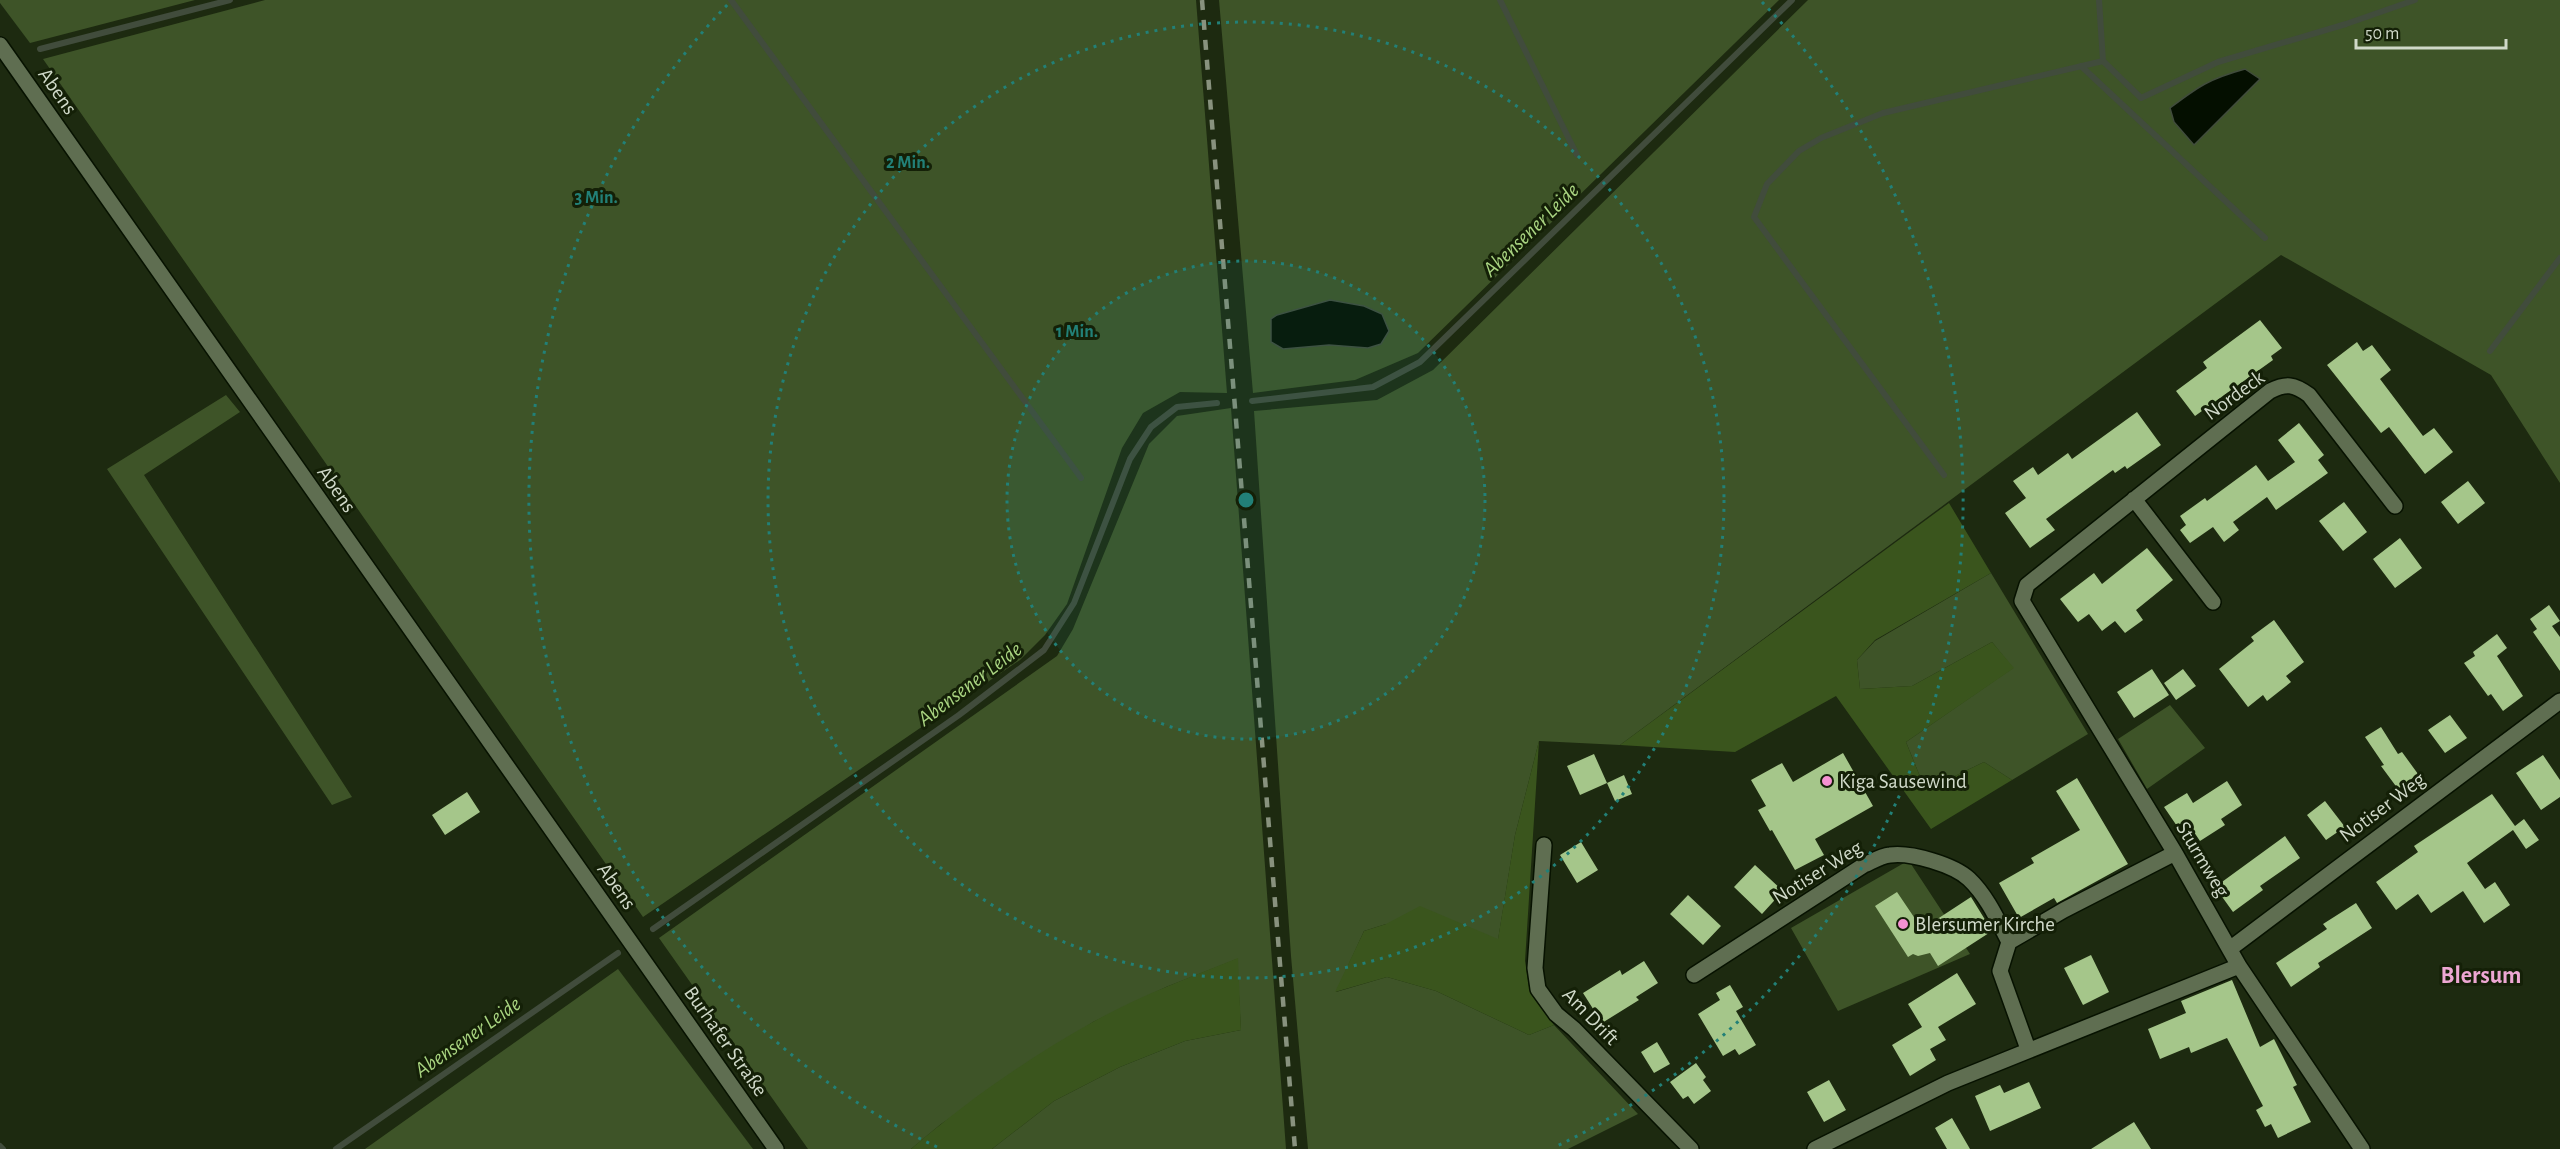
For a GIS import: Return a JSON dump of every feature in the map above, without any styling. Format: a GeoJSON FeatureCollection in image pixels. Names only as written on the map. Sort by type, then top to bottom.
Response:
{"type":"FeatureCollection","features":[{"type":"Feature","properties":{"kind":"street","name":"Abens"},"geometry":{"type":"LineString","coordinates":[[0,45],[640,957]]}},
{"type":"Feature","properties":{"kind":"street","name":"Nordeck"},"geometry":{"type":"LineString","coordinates":[[2026,585],[2270,392],[2291,384],[2309,395],[2395,506]]}},
{"type":"Feature","properties":{"kind":"street"},"geometry":{"type":"LineString","coordinates":[[2134,499],[2213,602]]}},
{"type":"Feature","properties":{"kind":"street","name":"Sturmweg"},"geometry":{"type":"LineString","coordinates":[[2026,585],[2022,601],[2026,609],[2175,853],[2240,966],[2362,1149]]}},
{"type":"Feature","properties":{"kind":"street","name":"Notiser Weg"},"geometry":{"type":"LineString","coordinates":[[2231,948],[2560,701]]}},
{"type":"Feature","properties":{"kind":"street","name":"Am Drift"},"geometry":{"type":"LineString","coordinates":[[1544,845],[1535,968],[1538,988],[1556,1014],[1574,1029],[1691,1149]]}},
{"type":"Feature","properties":{"kind":"street"},"geometry":{"type":"LineString","coordinates":[[2028,1049],[2000,971],[2009,942],[2064,910],[2175,853]]}},
{"type":"Feature","properties":{"kind":"street","name":"Notiser Weg"},"geometry":{"type":"LineString","coordinates":[[1694,975],[1864,865],[1892,854],[1942,864],[1970,879],[1986,901],[2009,942]]}},
{"type":"Feature","properties":{"kind":"street","name":"Burhafer Straße"},"geometry":{"type":"LineString","coordinates":[[640,957],[777,1149]]}},
{"type":"Feature","properties":{"kind":"street"},"geometry":{"type":"LineString","coordinates":[[1815,1149],[1948,1083],[2028,1049],[2240,966]]}},
{"type":"Feature","properties":{"kind":"green space"},"geometry":{"type":"Polygon","coordinates":[[[0,0],[195,0],[30,43],[0,0]]]}},
{"type":"Feature","properties":{"kind":"green space"},"geometry":{"type":"Polygon","coordinates":[[[265,0],[1196,0],[1227,393],[1180,392],[1143,413],[1122,448],[1067,604],[1045,635],[1020,660],[643,917],[43,59],[265,0]]]}},
{"type":"Feature","properties":{"kind":"green space"},"geometry":{"type":"Polygon","coordinates":[[[1219,0],[1779,0],[1418,353],[1355,380],[1253,393],[1219,0]]]}},
{"type":"Feature","properties":{"kind":"green space"},"geometry":{"type":"Polygon","coordinates":[[[1808,0],[2560,0],[2560,483],[2491,375],[2281,255],[1620,745],[1539,741],[1515,835],[1498,940],[1386,924],[1364,931],[1336,992],[1387,977],[1436,991],[1529,1035],[1554,1025],[1638,1114],[1568,1149],[1308,1149],[1291,956],[1254,411],[1377,400],[1433,370],[1808,0]]]}},
{"type":"Feature","properties":{"kind":"green space"},"geometry":{"type":"Polygon","coordinates":[[[226,395],[240,412],[144,475],[352,797],[332,805],[107,469],[226,395]]]}},
{"type":"Feature","properties":{"kind":"green space"},"geometry":{"type":"Polygon","coordinates":[[[1231,408],[1286,1149],[992,1149],[1054,1101],[1120,1067],[1185,1041],[1241,1030],[1237,959],[1166,987],[1093,1022],[941,1124],[911,1149],[808,1149],[659,938],[1057,656],[1073,629],[1149,444],[1177,416],[1231,408]]]}},
{"type":"Feature","properties":{"kind":"green space"},"geometry":{"type":"Polygon","coordinates":[[[1949,503],[1991,573],[1875,640],[1857,660],[1860,689],[1912,686],[1992,642],[2014,668],[1906,742],[1919,774],[1932,787],[1984,762],[2012,780],[1931,829],[1836,696],[1735,752],[1620,745],[1949,503]]]}},
{"type":"Feature","properties":{"kind":"green space"},"geometry":{"type":"Polygon","coordinates":[[[1991,573],[2088,734],[2012,780],[1984,762],[1932,787],[1919,774],[1906,742],[2013,668],[1992,642],[1912,686],[1860,689],[1857,660],[1875,641],[1991,573]]]}},
{"type":"Feature","properties":{"kind":"green space"},"geometry":{"type":"Polygon","coordinates":[[[2170,705],[2205,748],[2147,789],[2118,739],[2170,705]]]}},
{"type":"Feature","properties":{"kind":"green space"},"geometry":{"type":"Polygon","coordinates":[[[1539,741],[1525,961],[1530,993],[1554,1025],[1529,1035],[1436,991],[1387,977],[1335,992],[1364,931],[1386,924],[1420,906],[1498,939],[1515,835],[1539,741]]]}},
{"type":"Feature","properties":{"kind":"green space"},"geometry":{"type":"Polygon","coordinates":[[[1904,863],[1911,864],[1970,954],[1838,1011],[1791,928],[1904,863]]]}},
{"type":"Feature","properties":{"kind":"green space"},"geometry":{"type":"Polygon","coordinates":[[[1238,958],[1241,1030],[1185,1041],[1120,1067],[1054,1101],[992,1149],[911,1149],[998,1082],[1067,1037],[1145,996],[1238,958]]]}},
{"type":"Feature","properties":{"kind":"green space"},"geometry":{"type":"Polygon","coordinates":[[[618,969],[753,1149],[365,1149],[618,969]]]}},
{"type":"Feature","properties":{"kind":"shaded area"},"geometry":{"type":"Polygon","coordinates":[[[2245,69],[2260,79],[2194,145],[2174,122],[2170,108],[2205,84],[2245,69]]]}},
{"type":"Feature","properties":{"kind":"shaded area"},"geometry":{"type":"Polygon","coordinates":[[[1330,300],[1364,306],[1382,314],[1389,331],[1381,344],[1368,348],[1329,345],[1283,349],[1271,342],[1271,319],[1277,315],[1330,300]]]}},
{"type":"Feature","properties":{"kind":"building"},"geometry":{"type":"Polygon","coordinates":[[[2260,320],[2282,348],[2271,356],[2273,360],[2195,416],[2176,391],[2207,368],[2203,362],[2260,320]]]}},
{"type":"Feature","properties":{"kind":"building"},"geometry":{"type":"Polygon","coordinates":[[[2357,342],[2363,351],[2372,345],[2391,370],[2380,379],[2423,436],[2434,428],[2453,452],[2425,474],[2389,427],[2381,433],[2327,365],[2357,342]]]}},
{"type":"Feature","properties":{"kind":"building"},"geometry":{"type":"Polygon","coordinates":[[[2137,412],[2161,445],[2127,469],[2125,466],[2115,473],[2113,470],[2046,519],[2055,530],[2030,548],[2005,513],[2026,498],[2013,481],[2033,467],[2038,475],[2068,453],[2072,459],[2137,412]]]}},
{"type":"Feature","properties":{"kind":"building"},"geometry":{"type":"Polygon","coordinates":[[[2299,423],[2324,455],[2318,460],[2328,473],[2276,510],[2267,497],[2233,522],[2239,530],[2224,542],[2213,527],[2190,543],[2180,530],[2186,525],[2180,516],[2205,498],[2207,501],[2256,465],[2268,481],[2295,462],[2278,440],[2299,423]]]}},
{"type":"Feature","properties":{"kind":"building"},"geometry":{"type":"Polygon","coordinates":[[[2468,481],[2485,503],[2458,524],[2441,502],[2468,481]]]}},
{"type":"Feature","properties":{"kind":"building"},"geometry":{"type":"Polygon","coordinates":[[[2344,502],[2367,532],[2343,551],[2319,521],[2344,502]]]}},
{"type":"Feature","properties":{"kind":"building"},"geometry":{"type":"Polygon","coordinates":[[[2400,538],[2422,568],[2395,588],[2373,559],[2400,538]]]}},
{"type":"Feature","properties":{"kind":"building"},"geometry":{"type":"Polygon","coordinates":[[[2147,548],[2173,580],[2136,610],[2143,620],[2125,633],[2115,621],[2102,631],[2089,614],[2078,622],[2060,599],[2094,573],[2102,584],[2147,548]]]}},
{"type":"Feature","properties":{"kind":"building"},"geometry":{"type":"Polygon","coordinates":[[[2549,605],[2560,621],[2552,626],[2560,637],[2560,671],[2533,632],[2537,629],[2530,619],[2549,605]]]}},
{"type":"Feature","properties":{"kind":"building"},"geometry":{"type":"Polygon","coordinates":[[[2274,620],[2304,662],[2286,676],[2291,682],[2267,701],[2263,695],[2248,707],[2219,669],[2254,641],[2251,637],[2274,620]]]}},
{"type":"Feature","properties":{"kind":"building"},"geometry":{"type":"Polygon","coordinates":[[[2497,634],[2507,648],[2497,656],[2523,696],[2503,711],[2491,694],[2488,696],[2464,663],[2475,656],[2473,652],[2497,634]]]}},
{"type":"Feature","properties":{"kind":"building"},"geometry":{"type":"Polygon","coordinates":[[[2152,669],[2169,695],[2134,718],[2117,692],[2152,669]]]}},
{"type":"Feature","properties":{"kind":"building"},"geometry":{"type":"Polygon","coordinates":[[[2183,669],[2196,686],[2176,700],[2164,683],[2183,669]]]}},
{"type":"Feature","properties":{"kind":"building"},"geometry":{"type":"Polygon","coordinates":[[[2450,715],[2467,738],[2445,753],[2428,730],[2450,715]]]}},
{"type":"Feature","properties":{"kind":"building"},"geometry":{"type":"Polygon","coordinates":[[[2381,727],[2398,754],[2402,752],[2418,774],[2398,789],[2381,766],[2384,765],[2365,737],[2381,727]]]}},
{"type":"Feature","properties":{"kind":"building"},"geometry":{"type":"Polygon","coordinates":[[[1843,753],[1873,806],[1815,839],[1824,855],[1795,870],[1758,810],[1766,806],[1751,780],[1782,763],[1793,782],[1843,753]]]}},
{"type":"Feature","properties":{"kind":"building"},"geometry":{"type":"Polygon","coordinates":[[[1594,754],[1607,783],[1580,795],[1567,766],[1594,754]]]}},
{"type":"Feature","properties":{"kind":"building"},"geometry":{"type":"Polygon","coordinates":[[[2543,755],[2560,780],[2560,797],[2541,810],[2516,773],[2543,755]]]}},
{"type":"Feature","properties":{"kind":"building"},"geometry":{"type":"Polygon","coordinates":[[[1624,775],[1632,794],[1615,801],[1607,783],[1624,775]]]}},
{"type":"Feature","properties":{"kind":"building"},"geometry":{"type":"Polygon","coordinates":[[[2077,778],[2128,864],[2057,903],[2054,898],[2019,918],[1999,883],[2034,863],[2031,858],[2080,830],[2056,791],[2077,778]]]}},
{"type":"Feature","properties":{"kind":"building"},"geometry":{"type":"Polygon","coordinates":[[[2227,781],[2242,805],[2221,819],[2225,825],[2200,841],[2188,823],[2179,829],[2164,807],[2187,793],[2193,803],[2227,781]]]}},
{"type":"Feature","properties":{"kind":"building"},"geometry":{"type":"Polygon","coordinates":[[[467,792],[480,812],[445,835],[432,815],[467,792]]]}},
{"type":"Feature","properties":{"kind":"building"},"geometry":{"type":"Polygon","coordinates":[[[2492,794],[2515,826],[2524,819],[2539,840],[2526,849],[2513,830],[2467,863],[2485,889],[2495,882],[2510,905],[2484,923],[2463,891],[2431,913],[2418,894],[2396,910],[2376,882],[2418,852],[2414,846],[2492,794]]]}},
{"type":"Feature","properties":{"kind":"building"},"geometry":{"type":"Polygon","coordinates":[[[2325,801],[2345,827],[2326,840],[2307,815],[2325,801]]]}},
{"type":"Feature","properties":{"kind":"building"},"geometry":{"type":"Polygon","coordinates":[[[2285,836],[2300,858],[2260,886],[2263,890],[2233,912],[2215,887],[2285,836]]]}},
{"type":"Feature","properties":{"kind":"building"},"geometry":{"type":"Polygon","coordinates":[[[1581,842],[1598,870],[1577,883],[1560,855],[1581,842]]]}},
{"type":"Feature","properties":{"kind":"building"},"geometry":{"type":"Polygon","coordinates":[[[1755,865],[1783,891],[1762,914],[1734,887],[1755,865]]]}},
{"type":"Feature","properties":{"kind":"building"},"geometry":{"type":"Polygon","coordinates":[[[1897,892],[1922,929],[1971,897],[1992,931],[1938,966],[1930,953],[1918,956],[1913,954],[1908,957],[1875,906],[1897,892]]]}},
{"type":"Feature","properties":{"kind":"building"},"geometry":{"type":"Polygon","coordinates":[[[1688,895],[1721,926],[1703,945],[1670,914],[1688,895]]]}},
{"type":"Feature","properties":{"kind":"building"},"geometry":{"type":"Polygon","coordinates":[[[2356,903],[2372,928],[2318,963],[2320,967],[2291,987],[2276,963],[2327,929],[2323,924],[2356,903]]]}},
{"type":"Feature","properties":{"kind":"building"},"geometry":{"type":"Polygon","coordinates":[[[2091,955],[2109,992],[2083,1005],[2064,968],[2091,955]]]}},
{"type":"Feature","properties":{"kind":"building"},"geometry":{"type":"Polygon","coordinates":[[[1644,961],[1658,983],[1636,997],[1639,1000],[1602,1023],[1583,993],[1620,970],[1622,975],[1644,961]]]}},
{"type":"Feature","properties":{"kind":"building"},"geometry":{"type":"Polygon","coordinates":[[[1957,973],[1976,1004],[1938,1027],[1946,1040],[1930,1049],[1936,1060],[1910,1076],[1892,1045],[1922,1027],[1908,1004],[1957,973]]]}},
{"type":"Feature","properties":{"kind":"building"},"geometry":{"type":"Polygon","coordinates":[[[2232,980],[2260,1047],[2274,1039],[2297,1085],[2293,1087],[2311,1122],[2278,1138],[2271,1124],[2265,1127],[2256,1110],[2263,1106],[2227,1038],[2191,1053],[2189,1047],[2160,1059],[2148,1029],[2186,1013],[2181,1001],[2232,980]]]}},
{"type":"Feature","properties":{"kind":"building"},"geometry":{"type":"Polygon","coordinates":[[[1730,985],[1743,1007],[1736,1011],[1756,1045],[1739,1055],[1735,1049],[1723,1056],[1698,1014],[1720,1000],[1716,993],[1730,985]]]}},
{"type":"Feature","properties":{"kind":"building"},"geometry":{"type":"Polygon","coordinates":[[[1657,1042],[1670,1064],[1654,1073],[1641,1052],[1657,1042]]]}},
{"type":"Feature","properties":{"kind":"building"},"geometry":{"type":"Polygon","coordinates":[[[1696,1063],[1706,1077],[1703,1080],[1711,1091],[1694,1104],[1688,1096],[1683,1099],[1670,1082],[1696,1063]]]}},
{"type":"Feature","properties":{"kind":"building"},"geometry":{"type":"Polygon","coordinates":[[[1829,1080],[1846,1110],[1824,1122],[1807,1092],[1829,1080]]]}},
{"type":"Feature","properties":{"kind":"building"},"geometry":{"type":"Polygon","coordinates":[[[2029,1082],[2041,1108],[1990,1131],[1975,1096],[2000,1085],[2004,1093],[2029,1082]]]}},
{"type":"Feature","properties":{"kind":"building"},"geometry":{"type":"Polygon","coordinates":[[[1952,1118],[1970,1149],[1947,1149],[1935,1128],[1952,1118]]]}},
{"type":"Feature","properties":{"kind":"building"},"geometry":{"type":"Polygon","coordinates":[[[2134,1122],[2151,1149],[2091,1149],[2134,1122]]]}},
{"type":"Feature","properties":{"kind":"waterway"},"geometry":{"type":"LineString","coordinates":[[40,49],[230,0]]}},
{"type":"Feature","properties":{"kind":"waterway"},"geometry":{"type":"LineString","coordinates":[[731,0],[1081,478]]}},
{"type":"Feature","properties":{"kind":"waterway"},"geometry":{"type":"LineString","coordinates":[[1500,0],[1577,155]]}},
{"type":"Feature","properties":{"kind":"waterway","name":"Abensener Leide"},"geometry":{"type":"LineString","coordinates":[[1252,401],[1373,387],[1420,362],[1792,0]]}},
{"type":"Feature","properties":{"kind":"waterway"},"geometry":{"type":"LineString","coordinates":[[2099,0],[2103,61],[2141,98],[2218,62],[2346,24],[2415,0]]}},
{"type":"Feature","properties":{"kind":"waterway"},"geometry":{"type":"LineString","coordinates":[[1944,475],[1754,217],[1767,184],[1799,151],[1821,138],[1883,113],[2103,61]]}},
{"type":"Feature","properties":{"kind":"waterway"},"geometry":{"type":"LineString","coordinates":[[2081,66],[2265,238]]}},
{"type":"Feature","properties":{"kind":"waterway"},"geometry":{"type":"LineString","coordinates":[[2490,351],[2560,258]]}},
{"type":"Feature","properties":{"kind":"waterway","name":"Abensener Leide"},"geometry":{"type":"LineString","coordinates":[[653,929],[959,715],[1044,650],[1074,603],[1130,459],[1151,427],[1177,407],[1217,403]]}},
{"type":"Feature","properties":{"kind":"waterway","name":"Abensener Leide"},"geometry":{"type":"LineString","coordinates":[[336,1149],[618,953]]}},
{"type":"Feature","properties":{"kind":"waterway"},"geometry":{"type":"LineString","coordinates":[[0,1146],[3,1149]]}},
{"type":"Feature","properties":{"kind":"railway"},"geometry":{"type":"LineString","coordinates":[[1202,0],[1295,1149]]}},
{"type":"Feature","properties":{"kind":"place","name":"Kiga Sausewind"},"geometry":{"type":"Point","coordinates":[1827,781]}},
{"type":"Feature","properties":{"kind":"place","name":"Blersumer Kirche"},"geometry":{"type":"Point","coordinates":[1903,924]}},
{"type":"Feature","properties":{"kind":"district","name":"Blersum"},"geometry":{"type":"Point","coordinates":[2481,975]}}]}
